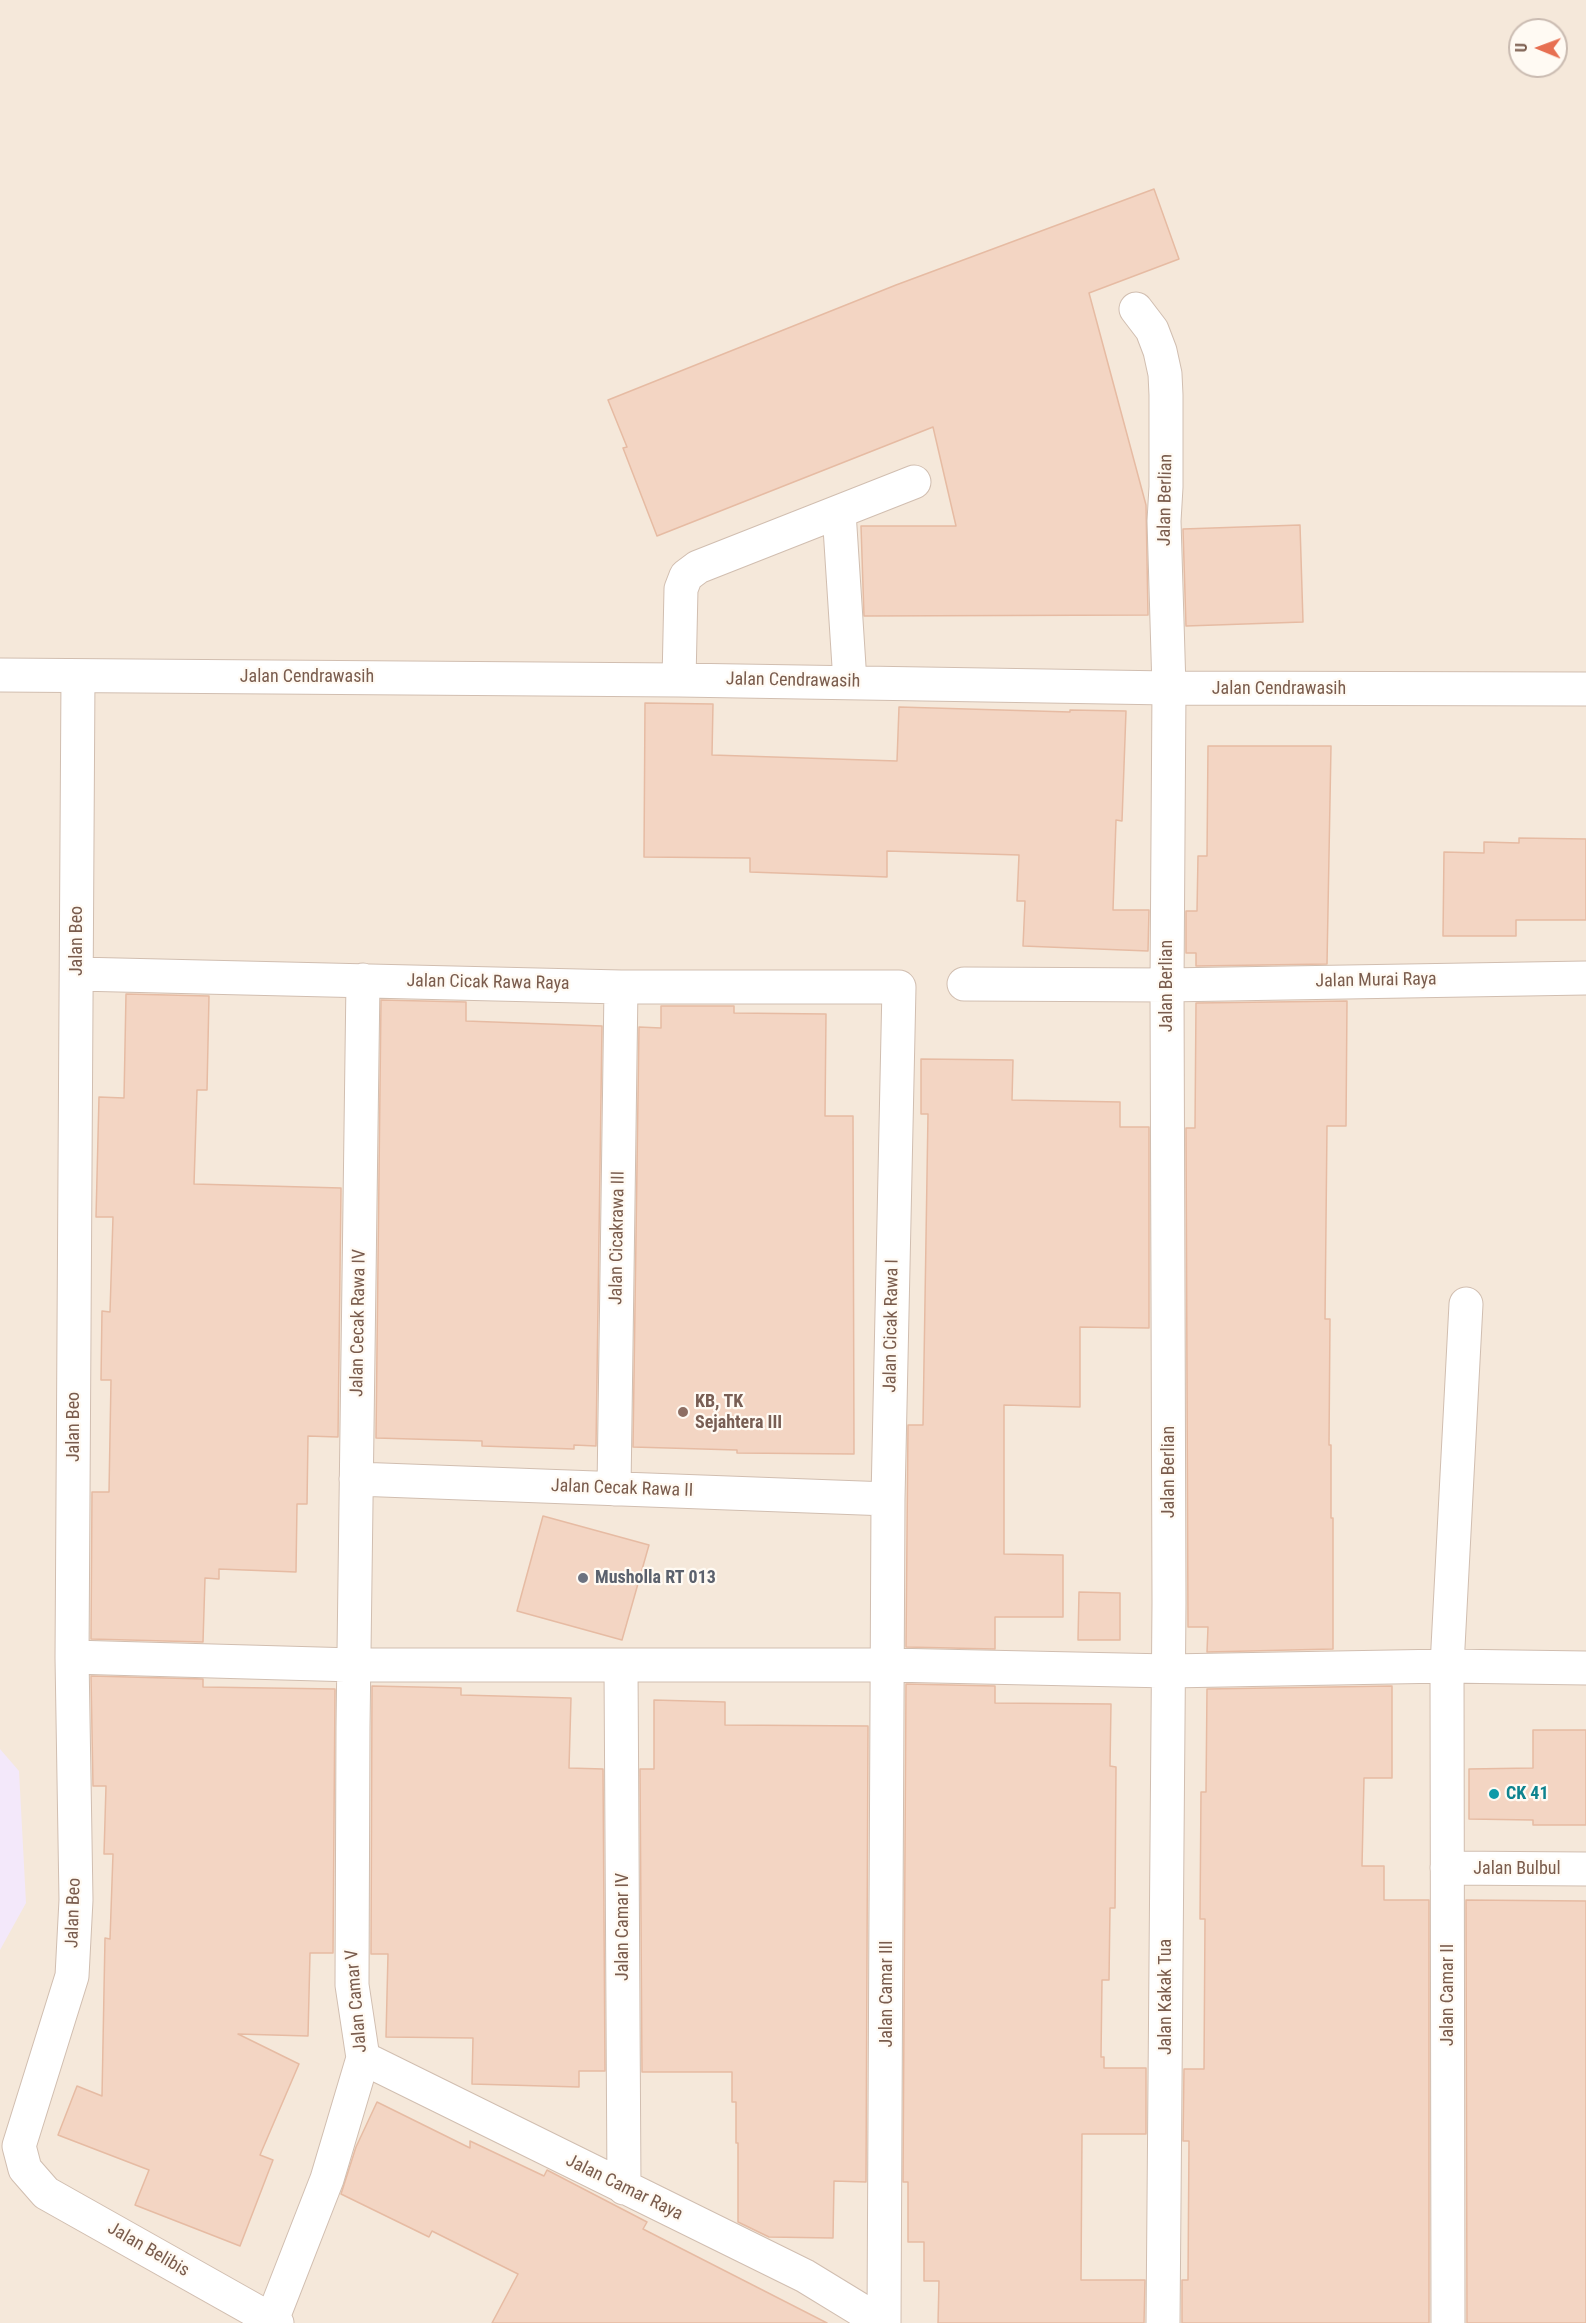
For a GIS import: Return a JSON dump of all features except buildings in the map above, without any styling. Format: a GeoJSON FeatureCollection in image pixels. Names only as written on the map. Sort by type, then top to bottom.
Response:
{"type":"FeatureCollection","features":[{"type":"Feature","properties":{"kind":"street","name":"Jalan Berlian"},"geometry":{"type":"LineString","coordinates":[[1136,309],[1152,330],[1165,374],[1164,521],[1170,688],[1167,985],[1169,1671]]}},
{"type":"Feature","properties":{"kind":"street"},"geometry":{"type":"LineString","coordinates":[[679,680],[681,589],[686,576],[698,567],[914,482]]}},
{"type":"Feature","properties":{"kind":"street"},"geometry":{"type":"LineString","coordinates":[[839,512],[850,682]]}},
{"type":"Feature","properties":{"kind":"street","name":"Jalan Cendrawasih"},"geometry":{"type":"LineString","coordinates":[[0,675],[679,680],[1170,688],[1586,690]]}},
{"type":"Feature","properties":{"kind":"street","name":"Jalan Beo"},"geometry":{"type":"LineString","coordinates":[[25,2169],[19,2146],[72,1976],[76,1900],[72,1657],[78,676]]}},
{"type":"Feature","properties":{"kind":"street","name":"Jalan Cicak Rawa Raya"},"geometry":{"type":"LineString","coordinates":[[76,974],[621,987],[899,987]]}},
{"type":"Feature","properties":{"kind":"street","name":"Jalan Murai Raya"},"geometry":{"type":"LineString","coordinates":[[1167,985],[1586,978]]}},
{"type":"Feature","properties":{"kind":"street","name":"Jalan Cecak Rawa IV"},"geometry":{"type":"LineString","coordinates":[[354,1665],[363,980]]}},
{"type":"Feature","properties":{"kind":"street"},"geometry":{"type":"LineString","coordinates":[[964,984],[1167,985]]}},
{"type":"Feature","properties":{"kind":"street","name":"Jalan Cicakrawa III"},"geometry":{"type":"LineString","coordinates":[[614,1489],[621,987]]}},
{"type":"Feature","properties":{"kind":"street","name":"Jalan Cicak Rawa I"},"geometry":{"type":"LineString","coordinates":[[888,1665],[888,1499],[899,987]]}},
{"type":"Feature","properties":{"kind":"street","name":"Jalan Camar II"},"geometry":{"type":"LineString","coordinates":[[1448,2323],[1447,1666],[1466,1304]]}},
{"type":"Feature","properties":{"kind":"street","name":"Jalan Cecak Rawa II"},"geometry":{"type":"LineString","coordinates":[[356,1479],[888,1499]]}},
{"type":"Feature","properties":{"kind":"street"},"geometry":{"type":"LineString","coordinates":[[72,1657],[354,1665],[888,1665],[1169,1671],[1447,1666],[1586,1668]]}},
{"type":"Feature","properties":{"kind":"street","name":"Jalan Camar V"},"geometry":{"type":"LineString","coordinates":[[274,2322],[327,2180],[363,2058],[352,1985],[354,1665]]}},
{"type":"Feature","properties":{"kind":"street","name":"Jalan Camar III"},"geometry":{"type":"LineString","coordinates":[[883,2323],[888,1665]]}},
{"type":"Feature","properties":{"kind":"street","name":"Jalan Camar IV"},"geometry":{"type":"LineString","coordinates":[[621,1666],[624,2188]]}},
{"type":"Feature","properties":{"kind":"street","name":"Jalan Kakak Tua"},"geometry":{"type":"LineString","coordinates":[[1163,2323],[1169,1671]]}},
{"type":"Feature","properties":{"kind":"street","name":"Jalan Bulbul"},"geometry":{"type":"LineString","coordinates":[[1447,1868],[1586,1869]]}},
{"type":"Feature","properties":{"kind":"street","name":"Jalan Camar Raya"},"geometry":{"type":"LineString","coordinates":[[363,2058],[805,2276],[883,2323]]}},
{"type":"Feature","properties":{"kind":"street","name":"Jalan Belibis"},"geometry":{"type":"LineString","coordinates":[[25,2169],[46,2193],[274,2322]]}},
{"type":"Feature","properties":{"kind":"shaded area"},"geometry":{"type":"Polygon","coordinates":[[[0,0],[1586,0],[1586,2323],[0,2323],[0,0]]]}},
{"type":"Feature","properties":{"kind":"shaded area"},"geometry":{"type":"Polygon","coordinates":[[[0,1749],[19,1771],[26,1903],[0,1950],[0,1749]]]}},
{"type":"Feature","properties":{"kind":"place","name":"KB, TK Sejahtera III"},"geometry":{"type":"Point","coordinates":[683,1412]}},
{"type":"Feature","properties":{"kind":"place","name":"Musholla RT 013"},"geometry":{"type":"Point","coordinates":[583,1578]}},
{"type":"Feature","properties":{"kind":"place","name":"CK 41"},"geometry":{"type":"Point","coordinates":[1494,1794]}}]}
